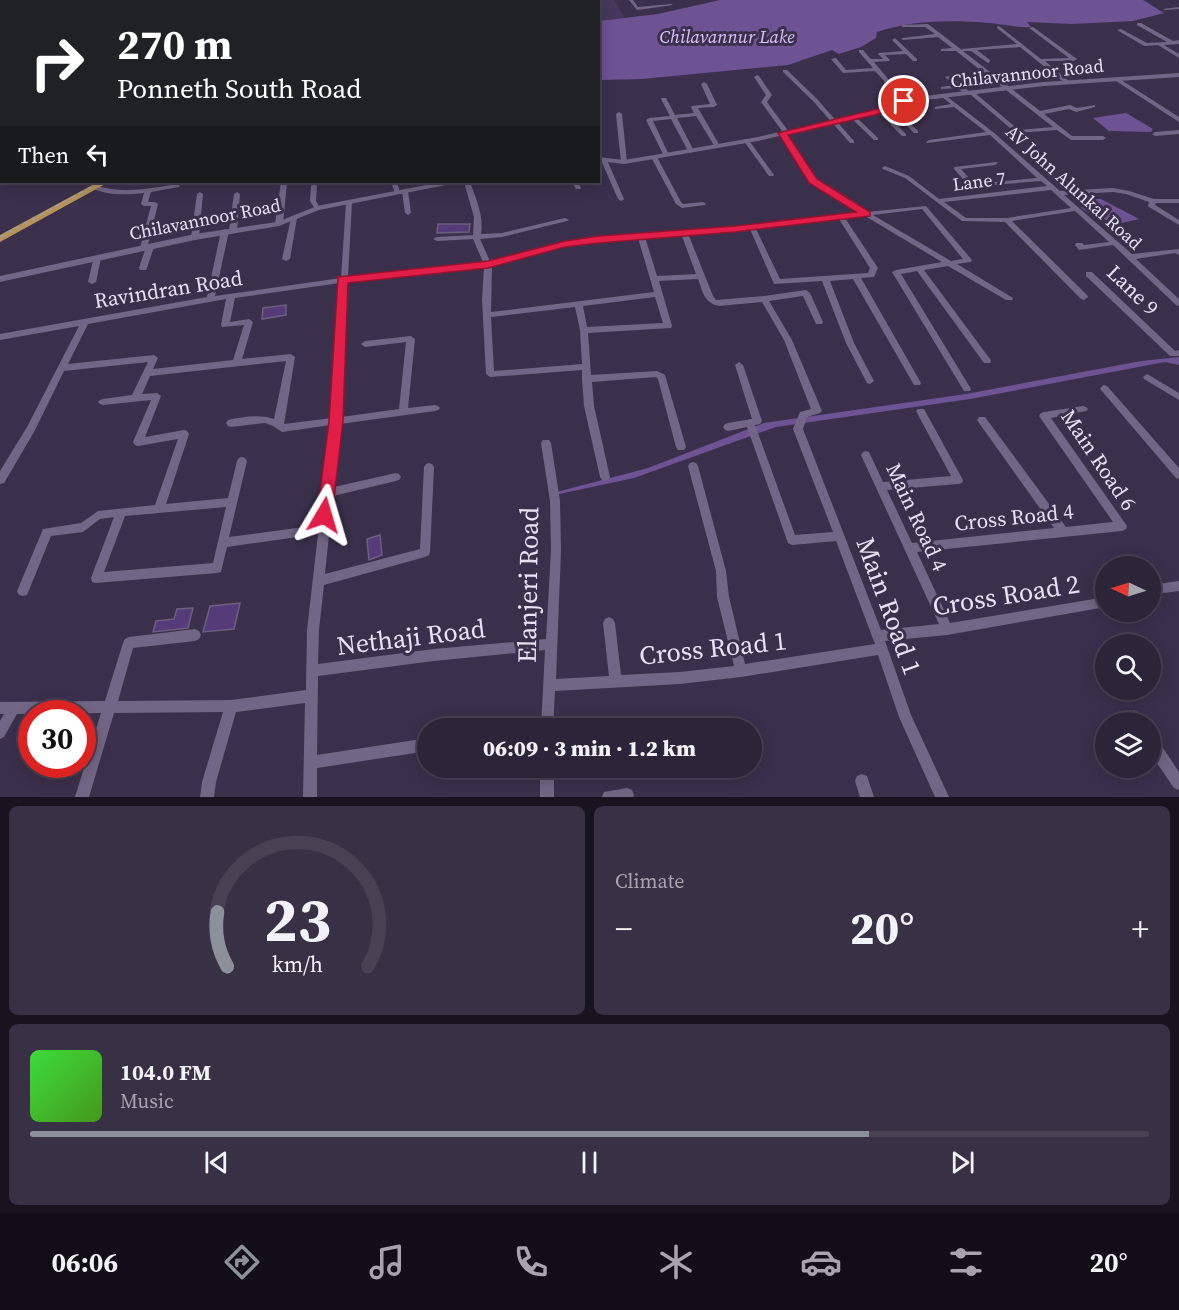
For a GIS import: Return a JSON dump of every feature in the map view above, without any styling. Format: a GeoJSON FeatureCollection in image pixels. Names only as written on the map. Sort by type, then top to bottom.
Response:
{"type":"FeatureCollection","features":[{"type":"Feature","properties":{"kind":"main road"},"geometry":{"type":"LineString","coordinates":[[0,234],[94,184]]}},
{"type":"Feature","properties":{"kind":"main road"},"geometry":{"type":"LineString","coordinates":[[0,239],[94,184]]}},
{"type":"Feature","properties":{"kind":"street"},"geometry":{"type":"LineString","coordinates":[[631,0],[637,9],[671,4]]}},
{"type":"Feature","properties":{"kind":"street"},"geometry":{"type":"LineString","coordinates":[[1166,9],[1179,8]]}},
{"type":"Feature","properties":{"kind":"street"},"geometry":{"type":"LineString","coordinates":[[1139,24],[1176,42]]}},
{"type":"Feature","properties":{"kind":"street"},"geometry":{"type":"LineString","coordinates":[[903,26],[926,25],[1071,138],[1103,138]]}},
{"type":"Feature","properties":{"kind":"street"},"geometry":{"type":"LineString","coordinates":[[999,27],[1068,83]]}},
{"type":"Feature","properties":{"kind":"street"},"geometry":{"type":"LineString","coordinates":[[1031,28],[1074,59],[1042,60]]}},
{"type":"Feature","properties":{"kind":"street"},"geometry":{"type":"LineString","coordinates":[[1119,30],[1146,45],[1176,42]]}},
{"type":"Feature","properties":{"kind":"street"},"geometry":{"type":"LineString","coordinates":[[903,39],[940,35]]}},
{"type":"Feature","properties":{"kind":"street"},"geometry":{"type":"LineString","coordinates":[[895,40],[915,60]]}},
{"type":"Feature","properties":{"kind":"street"},"geometry":{"type":"LineString","coordinates":[[1159,44],[1179,56]]}},
{"type":"Feature","properties":{"kind":"street"},"geometry":{"type":"LineString","coordinates":[[964,50],[1022,45]]}},
{"type":"Feature","properties":{"kind":"street"},"geometry":{"type":"LineString","coordinates":[[943,50],[958,49]]}},
{"type":"Feature","properties":{"kind":"street"},"geometry":{"type":"LineString","coordinates":[[972,49],[988,62]]}},
{"type":"Feature","properties":{"kind":"street"},"geometry":{"type":"LineString","coordinates":[[861,51],[888,82],[905,81],[919,99]]}},
{"type":"Feature","properties":{"kind":"street"},"geometry":{"type":"LineString","coordinates":[[870,61],[886,60],[881,54],[908,52]]}},
{"type":"Feature","properties":{"kind":"street"},"geometry":{"type":"LineString","coordinates":[[834,59],[845,72],[877,69]]}},
{"type":"Feature","properties":{"kind":"street"},"geometry":{"type":"LineString","coordinates":[[785,71],[815,100],[852,142]]}},
{"type":"Feature","properties":{"kind":"street","name":"Chilavannoor Road"},"geometry":{"type":"LineString","coordinates":[[601,160],[624,162],[784,133],[881,111],[890,102],[1153,75],[1179,75]]}},
{"type":"Feature","properties":{"kind":"street"},"geometry":{"type":"LineString","coordinates":[[757,76],[769,95],[764,102],[813,181],[1009,298]]}},
{"type":"Feature","properties":{"kind":"street"},"geometry":{"type":"LineString","coordinates":[[948,77],[1018,132],[1057,128]]}},
{"type":"Feature","properties":{"kind":"street"},"geometry":{"type":"LineString","coordinates":[[1118,80],[1179,120]]}},
{"type":"Feature","properties":{"kind":"street"},"geometry":{"type":"LineString","coordinates":[[704,84],[714,105],[694,107],[717,146]]}},
{"type":"Feature","properties":{"kind":"street"},"geometry":{"type":"LineString","coordinates":[[943,88],[958,86]]}},
{"type":"Feature","properties":{"kind":"street","name":"AV John Alunkal Road"},"geometry":{"type":"LineString","coordinates":[[945,97],[991,133],[1179,303]]}},
{"type":"Feature","properties":{"kind":"street"},"geometry":{"type":"LineString","coordinates":[[664,99],[691,151]]}},
{"type":"Feature","properties":{"kind":"street"},"geometry":{"type":"LineString","coordinates":[[937,108],[956,105]]}},
{"type":"Feature","properties":{"kind":"street"},"geometry":{"type":"LineString","coordinates":[[1039,113],[1093,106]]}},
{"type":"Feature","properties":{"kind":"street"},"geometry":{"type":"LineString","coordinates":[[881,111],[907,109]]}},
{"type":"Feature","properties":{"kind":"street"},"geometry":{"type":"LineString","coordinates":[[894,110],[916,132]]}},
{"type":"Feature","properties":{"kind":"street"},"geometry":{"type":"LineString","coordinates":[[881,111],[903,135]]}},
{"type":"Feature","properties":{"kind":"street"},"geometry":{"type":"LineString","coordinates":[[619,114],[624,162]]}},
{"type":"Feature","properties":{"kind":"street"},"geometry":{"type":"LineString","coordinates":[[666,155],[649,120],[698,114]]}},
{"type":"Feature","properties":{"kind":"street"},"geometry":{"type":"LineString","coordinates":[[854,118],[876,139]]}},
{"type":"Feature","properties":{"kind":"street"},"geometry":{"type":"LineString","coordinates":[[1155,134],[1179,132]]}},
{"type":"Feature","properties":{"kind":"street"},"geometry":{"type":"LineString","coordinates":[[929,142],[991,133]]}},
{"type":"Feature","properties":{"kind":"street"},"geometry":{"type":"LineString","coordinates":[[746,140],[771,176]]}},
{"type":"Feature","properties":{"kind":"street"},"geometry":{"type":"LineString","coordinates":[[654,157],[678,203],[682,206],[703,204]]}},
{"type":"Feature","properties":{"kind":"street"},"geometry":{"type":"LineString","coordinates":[[601,160],[621,199]]}},
{"type":"Feature","properties":{"kind":"street"},"geometry":{"type":"LineString","coordinates":[[995,163],[956,168],[972,186],[1042,179]]}},
{"type":"Feature","properties":{"kind":"street","name":"Lane 7"},"geometry":{"type":"LineString","coordinates":[[885,168],[907,177],[938,201],[1054,190],[1127,192],[1153,201]]}},
{"type":"Feature","properties":{"kind":"street"},"geometry":{"type":"LineString","coordinates":[[279,224],[284,183]]}},
{"type":"Feature","properties":{"kind":"street"},"geometry":{"type":"LineString","coordinates":[[395,183],[401,192],[408,213]]}},
{"type":"Feature","properties":{"kind":"street","name":"Chilavannoor Road"},"geometry":{"type":"LineString","coordinates":[[0,279],[195,237],[279,224],[317,208],[446,183]]}},
{"type":"Feature","properties":{"kind":"street"},"geometry":{"type":"LineString","coordinates":[[467,183],[478,220],[477,238],[488,264],[487,315],[490,374],[585,367]]}},
{"type":"Feature","properties":{"kind":"street"},"geometry":{"type":"LineString","coordinates":[[94,184],[104,192],[148,192],[177,186]]}},
{"type":"Feature","properties":{"kind":"street"},"geometry":{"type":"LineString","coordinates":[[314,186],[313,201],[317,208]]}},
{"type":"Feature","properties":{"kind":"street"},"geometry":{"type":"LineString","coordinates":[[143,268],[155,204],[144,204],[148,192]]}},
{"type":"Feature","properties":{"kind":"street"},"geometry":{"type":"LineString","coordinates":[[195,237],[200,194]]}},
{"type":"Feature","properties":{"kind":"street"},"geometry":{"type":"LineString","coordinates":[[210,299],[237,194]]}},
{"type":"Feature","properties":{"kind":"street"},"geometry":{"type":"LineString","coordinates":[[938,201],[964,220],[1007,220],[1084,297]]}},
{"type":"Feature","properties":{"kind":"street"},"geometry":{"type":"LineString","coordinates":[[1179,201],[1153,201],[1151,206],[1179,223]]}},
{"type":"Feature","properties":{"kind":"street"},"geometry":{"type":"LineString","coordinates":[[310,797],[312,630],[336,421],[342,280],[349,203]]}},
{"type":"Feature","properties":{"kind":"street","name":"Ravindran Road"},"geometry":{"type":"LineString","coordinates":[[0,337],[210,299],[342,280],[488,264],[565,244],[642,235],[685,234],[924,207],[968,260],[949,263]]}},
{"type":"Feature","properties":{"kind":"street"},"geometry":{"type":"LineString","coordinates":[[997,221],[1075,209]]}},
{"type":"Feature","properties":{"kind":"street"},"geometry":{"type":"LineString","coordinates":[[752,227],[777,282],[871,275],[874,268],[841,217]]}},
{"type":"Feature","properties":{"kind":"street"},"geometry":{"type":"LineString","coordinates":[[286,258],[294,218]]}},
{"type":"Feature","properties":{"kind":"street"},"geometry":{"type":"LineString","coordinates":[[436,239],[502,235],[565,220]]}},
{"type":"Feature","properties":{"kind":"street"},"geometry":{"type":"LineString","coordinates":[[685,234],[713,302],[764,299],[806,293],[819,322]]}},
{"type":"Feature","properties":{"kind":"street"},"geometry":{"type":"LineString","coordinates":[[584,330],[668,326],[642,235]]}},
{"type":"Feature","properties":{"kind":"street"},"geometry":{"type":"LineString","coordinates":[[1078,245],[1082,248],[1114,243]]}},
{"type":"Feature","properties":{"kind":"street"},"geometry":{"type":"LineString","coordinates":[[1130,257],[1177,251],[1179,253]]}},
{"type":"Feature","properties":{"kind":"street"},"geometry":{"type":"LineString","coordinates":[[92,282],[97,258]]}},
{"type":"Feature","properties":{"kind":"street"},"geometry":{"type":"LineString","coordinates":[[949,263],[896,272],[967,389]]}},
{"type":"Feature","properties":{"kind":"street"},"geometry":{"type":"LineString","coordinates":[[919,269],[987,361]]}},
{"type":"Feature","properties":{"kind":"street","name":"Lane 9"},"geometry":{"type":"LineString","coordinates":[[1089,274],[1173,354],[1179,353]]}},
{"type":"Feature","properties":{"kind":"street"},"geometry":{"type":"LineString","coordinates":[[654,279],[701,276]]}},
{"type":"Feature","properties":{"kind":"street"},"geometry":{"type":"LineString","coordinates":[[856,276],[917,383]]}},
{"type":"Feature","properties":{"kind":"street"},"geometry":{"type":"LineString","coordinates":[[825,278],[850,344],[870,381]]}},
{"type":"Feature","properties":{"kind":"street"},"geometry":{"type":"LineString","coordinates":[[487,315],[659,294]]}},
{"type":"Feature","properties":{"kind":"street"},"geometry":{"type":"LineString","coordinates":[[231,296],[225,325],[249,322],[237,362]]}},
{"type":"Feature","properties":{"kind":"street","name":"Main Road 1"},"geometry":{"type":"LineString","coordinates":[[764,299],[788,340],[817,411],[802,414],[798,429],[878,636],[905,717],[942,797]]}},
{"type":"Feature","properties":{"kind":"street"},"geometry":{"type":"LineString","coordinates":[[579,305],[584,330],[589,406],[605,477]]}},
{"type":"Feature","properties":{"kind":"street"},"geometry":{"type":"LineString","coordinates":[[0,480],[31,429],[85,321]]}},
{"type":"Feature","properties":{"kind":"street"},"geometry":{"type":"LineString","coordinates":[[365,344],[411,339],[403,412]]}},
{"type":"Feature","properties":{"kind":"street"},"geometry":{"type":"LineString","coordinates":[[147,373],[291,357],[278,424]]}},
{"type":"Feature","properties":{"kind":"street"},"geometry":{"type":"LineString","coordinates":[[63,368],[154,358],[135,399]]}},
{"type":"Feature","properties":{"kind":"street"},"geometry":{"type":"LineString","coordinates":[[728,427],[757,421],[739,365]]}},
{"type":"Feature","properties":{"kind":"street"},"geometry":{"type":"LineString","coordinates":[[586,379],[657,374],[662,377],[681,447]]}},
{"type":"Feature","properties":{"kind":"street"},"geometry":{"type":"LineString","coordinates":[[1147,377],[1179,397]]}},
{"type":"Feature","properties":{"kind":"street"},"geometry":{"type":"LineString","coordinates":[[1104,388],[1179,475]]}},
{"type":"Feature","properties":{"kind":"street"},"geometry":{"type":"LineString","coordinates":[[103,402],[157,396],[138,442],[184,434],[159,508]]}},
{"type":"Feature","properties":{"kind":"street"},"geometry":{"type":"LineString","coordinates":[[231,423],[263,419],[278,424],[282,428],[435,408]]}},
{"type":"Feature","properties":{"kind":"street","name":"Main Road 6"},"geometry":{"type":"LineString","coordinates":[[1083,409],[1044,416],[1122,526]]}},
{"type":"Feature","properties":{"kind":"street"},"geometry":{"type":"LineString","coordinates":[[881,486],[958,480],[921,411]]}},
{"type":"Feature","properties":{"kind":"street"},"geometry":{"type":"LineString","coordinates":[[982,420],[1063,532]]}},
{"type":"Feature","properties":{"kind":"street"},"geometry":{"type":"LineString","coordinates":[[750,423],[792,540],[840,536]]}},
{"type":"Feature","properties":{"kind":"street","name":"Elanjeri Road"},"geometry":{"type":"LineString","coordinates":[[546,443],[555,501],[548,718]]}},
{"type":"Feature","properties":{"kind":"street","name":"Main Road 4"},"geometry":{"type":"LineString","coordinates":[[866,455],[947,629]]}},
{"type":"Feature","properties":{"kind":"street"},"geometry":{"type":"LineString","coordinates":[[121,512],[96,578],[217,568],[242,461]]}},
{"type":"Feature","properties":{"kind":"street"},"geometry":{"type":"LineString","coordinates":[[693,466],[720,571],[723,597],[741,671]]}},
{"type":"Feature","properties":{"kind":"street"},"geometry":{"type":"LineString","coordinates":[[318,581],[425,552],[429,467]]}},
{"type":"Feature","properties":{"kind":"street"},"geometry":{"type":"LineString","coordinates":[[327,493],[396,477]]}},
{"type":"Feature","properties":{"kind":"street"},"geometry":{"type":"LineString","coordinates":[[23,591],[47,532],[83,527],[98,515],[231,502]]}},
{"type":"Feature","properties":{"kind":"street","name":"Cross Road 4"},"geometry":{"type":"LineString","coordinates":[[911,548],[1122,526]]}},
{"type":"Feature","properties":{"kind":"street"},"geometry":{"type":"LineString","coordinates":[[223,543],[323,529]]}},
{"type":"Feature","properties":{"kind":"street"},"geometry":{"type":"LineString","coordinates":[[1161,588],[1179,586]]}},
{"type":"Feature","properties":{"kind":"street","name":"Cross Road 2"},"geometry":{"type":"LineString","coordinates":[[878,636],[947,629],[1095,604]]}},
{"type":"Feature","properties":{"kind":"street"},"geometry":{"type":"LineString","coordinates":[[609,623],[616,680]]}},
{"type":"Feature","properties":{"kind":"street"},"geometry":{"type":"LineString","coordinates":[[82,797],[129,643],[195,635]]}},
{"type":"Feature","properties":{"kind":"street","name":"Nethaji Road"},"geometry":{"type":"LineString","coordinates":[[312,671],[434,655],[552,644]]}},
{"type":"Feature","properties":{"kind":"street","name":"Cross Road 1"},"geometry":{"type":"LineString","coordinates":[[550,685],[680,678],[881,649]]}},
{"type":"Feature","properties":{"kind":"street"},"geometry":{"type":"LineString","coordinates":[[0,708],[231,706],[311,696]]}},
{"type":"Feature","properties":{"kind":"street"},"geometry":{"type":"LineString","coordinates":[[207,797],[209,782],[231,706]]}},
{"type":"Feature","properties":{"kind":"street"},"geometry":{"type":"LineString","coordinates":[[0,733],[14,708]]}},
{"type":"Feature","properties":{"kind":"street"},"geometry":{"type":"LineString","coordinates":[[312,762],[417,746]]}},
{"type":"Feature","properties":{"kind":"street"},"geometry":{"type":"LineString","coordinates":[[1161,757],[1179,783]]}},
{"type":"Feature","properties":{"kind":"street"},"geometry":{"type":"LineString","coordinates":[[547,778],[547,797]]}},
{"type":"Feature","properties":{"kind":"street"},"geometry":{"type":"LineString","coordinates":[[861,781],[867,797]]}},
{"type":"Feature","properties":{"kind":"street"},"geometry":{"type":"LineString","coordinates":[[609,797],[627,795]]}},
{"type":"Feature","properties":{"kind":"shaded area"},"geometry":{"type":"Polygon","coordinates":[[[600,0],[614,0],[625,18],[600,21],[600,0]]]}},
{"type":"Feature","properties":{"kind":"water","name":"Chilavannur Lake"},"geometry":{"type":"Polygon","coordinates":[[[720,0],[1143,0],[1164,13],[1133,21],[1072,24],[1027,22],[1031,27],[961,21],[918,23],[877,32],[876,38],[861,47],[839,54],[832,50],[788,65],[642,79],[600,80],[600,21],[658,14],[720,0]]]}},
{"type":"Feature","properties":{"kind":"water"},"geometry":{"type":"Polygon","coordinates":[[[1126,113],[1153,129],[1151,132],[1109,131],[1093,118],[1126,113]]]}},
{"type":"Feature","properties":{"kind":"water"},"geometry":{"type":"Polygon","coordinates":[[[1090,199],[1101,199],[1139,219],[1109,226],[1081,208],[1084,202],[1090,199]]]}},
{"type":"Feature","properties":{"kind":"water"},"geometry":{"type":"Polygon","coordinates":[[[1179,357],[1179,365],[1165,362],[970,399],[776,427],[634,478],[550,496],[549,494],[648,468],[764,423],[966,394],[1141,361],[1179,357]]]}},
{"type":"Feature","properties":{"kind":"building"},"geometry":{"type":"Polygon","coordinates":[[[438,224],[470,224],[469,232],[437,233],[438,224]]]}},
{"type":"Feature","properties":{"kind":"building"},"geometry":{"type":"Polygon","coordinates":[[[286,305],[286,315],[262,319],[263,308],[286,305]]]}},
{"type":"Feature","properties":{"kind":"building"},"geometry":{"type":"Polygon","coordinates":[[[380,535],[382,555],[369,560],[367,539],[380,535]]]}},
{"type":"Feature","properties":{"kind":"building"},"geometry":{"type":"Polygon","coordinates":[[[240,603],[234,629],[203,632],[210,606],[240,603]]]}},
{"type":"Feature","properties":{"kind":"building"},"geometry":{"type":"Polygon","coordinates":[[[193,608],[188,628],[153,632],[156,621],[174,619],[177,609],[193,608]]]}},
{"type":"Feature","properties":{"kind":"railway"},"geometry":{"type":"LineString","coordinates":[[0,237],[98,183]]}},
{"type":"Feature","properties":{"kind":"route"},"geometry":{"type":"LineString","coordinates":[[324,515],[336,421],[342,334],[342,280],[488,264],[565,244],[599,239],[645,234],[685,234],[866,214],[817,185],[782,133],[854,118],[880,111],[890,102],[904,101]]}}]}
